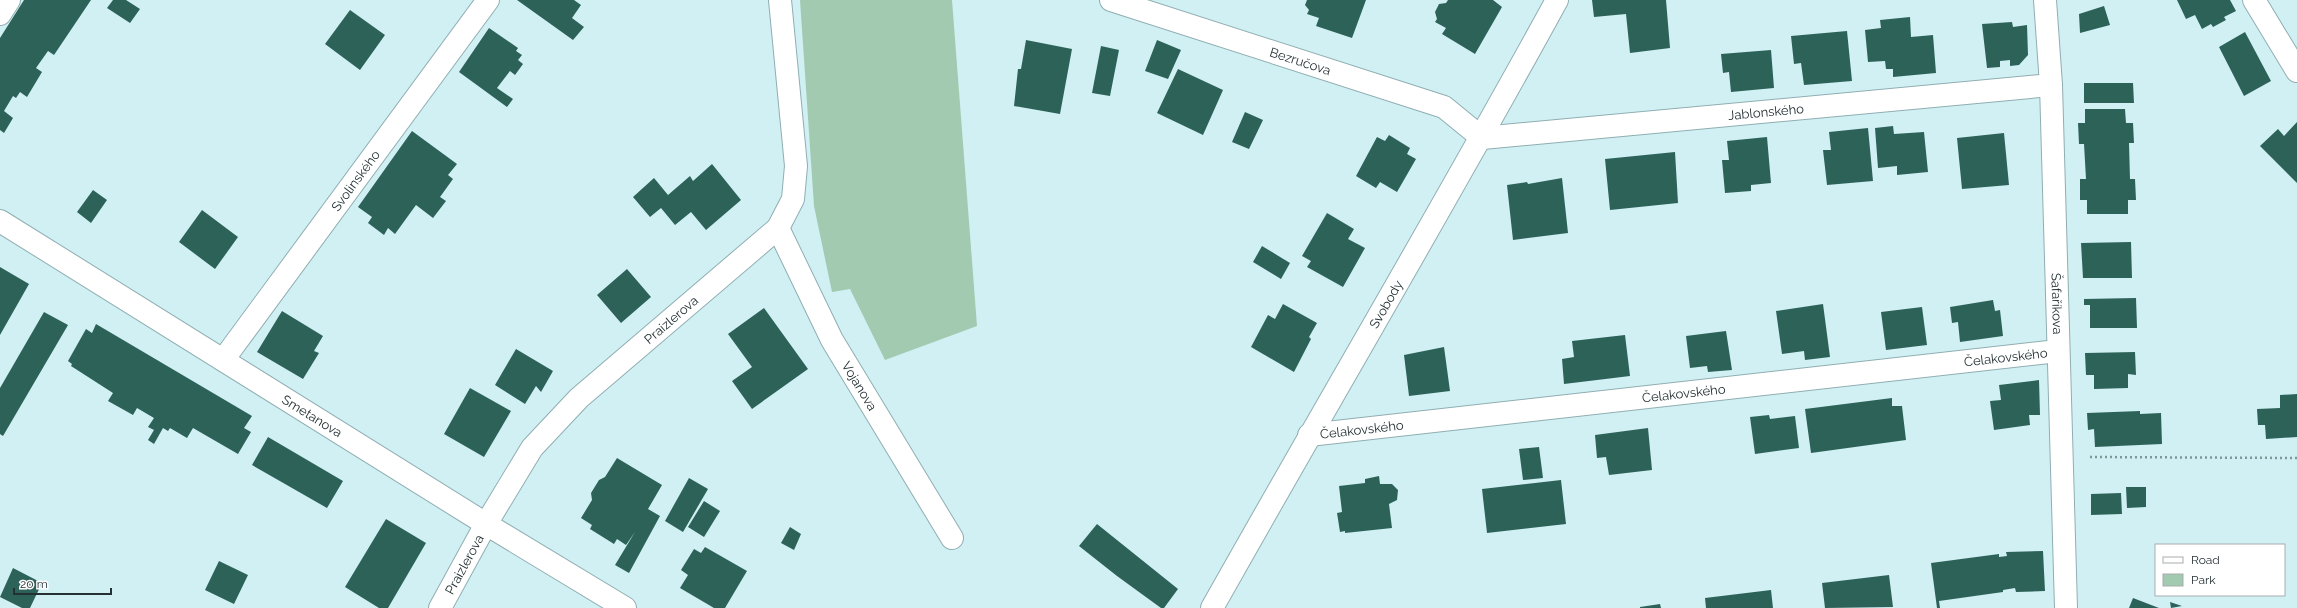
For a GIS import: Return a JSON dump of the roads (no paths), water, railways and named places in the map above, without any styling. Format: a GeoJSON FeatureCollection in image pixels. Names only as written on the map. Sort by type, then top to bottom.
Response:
{"type":"FeatureCollection","features":[{"type":"Feature","properties":{"kind":"street"},"geometry":{"type":"LineString","coordinates":[[0,14],[9,0]]}},
{"type":"Feature","properties":{"kind":"street","name":"Svolinského"},"geometry":{"type":"LineString","coordinates":[[222,360],[488,0]]}},
{"type":"Feature","properties":{"kind":"street","name":"Praizlerova"},"geometry":{"type":"LineString","coordinates":[[440,608],[486,524],[532,448],[579,398],[778,228],[793,199],[796,166],[780,0]]}},
{"type":"Feature","properties":{"kind":"street","name":"Bezručova"},"geometry":{"type":"LineString","coordinates":[[1111,0],[1444,107],[1482,138]]}},
{"type":"Feature","properties":{"kind":"street","name":"Svobody"},"geometry":{"type":"LineString","coordinates":[[1212,608],[1309,435],[1482,138],[1557,0]]}},
{"type":"Feature","properties":{"kind":"street","name":"Šafaříkova"},"geometry":{"type":"LineString","coordinates":[[2046,0],[2051,85],[2058,351],[2063,457],[2066,608]]}},
{"type":"Feature","properties":{"kind":"street"},"geometry":{"type":"LineString","coordinates":[[2254,0],[2297,71]]}},
{"type":"Feature","properties":{"kind":"street","name":"Jablonského"},"geometry":{"type":"LineString","coordinates":[[1482,138],[2051,85]]}},
{"type":"Feature","properties":{"kind":"street","name":"Smetanova"},"geometry":{"type":"LineString","coordinates":[[0,221],[486,524],[625,608]]}},
{"type":"Feature","properties":{"kind":"street","name":"Vojanova"},"geometry":{"type":"LineString","coordinates":[[778,228],[832,340],[952,538]]}},
{"type":"Feature","properties":{"kind":"street","name":"Čelakovského"},"geometry":{"type":"LineString","coordinates":[[1309,435],[2058,351]]}}]}
